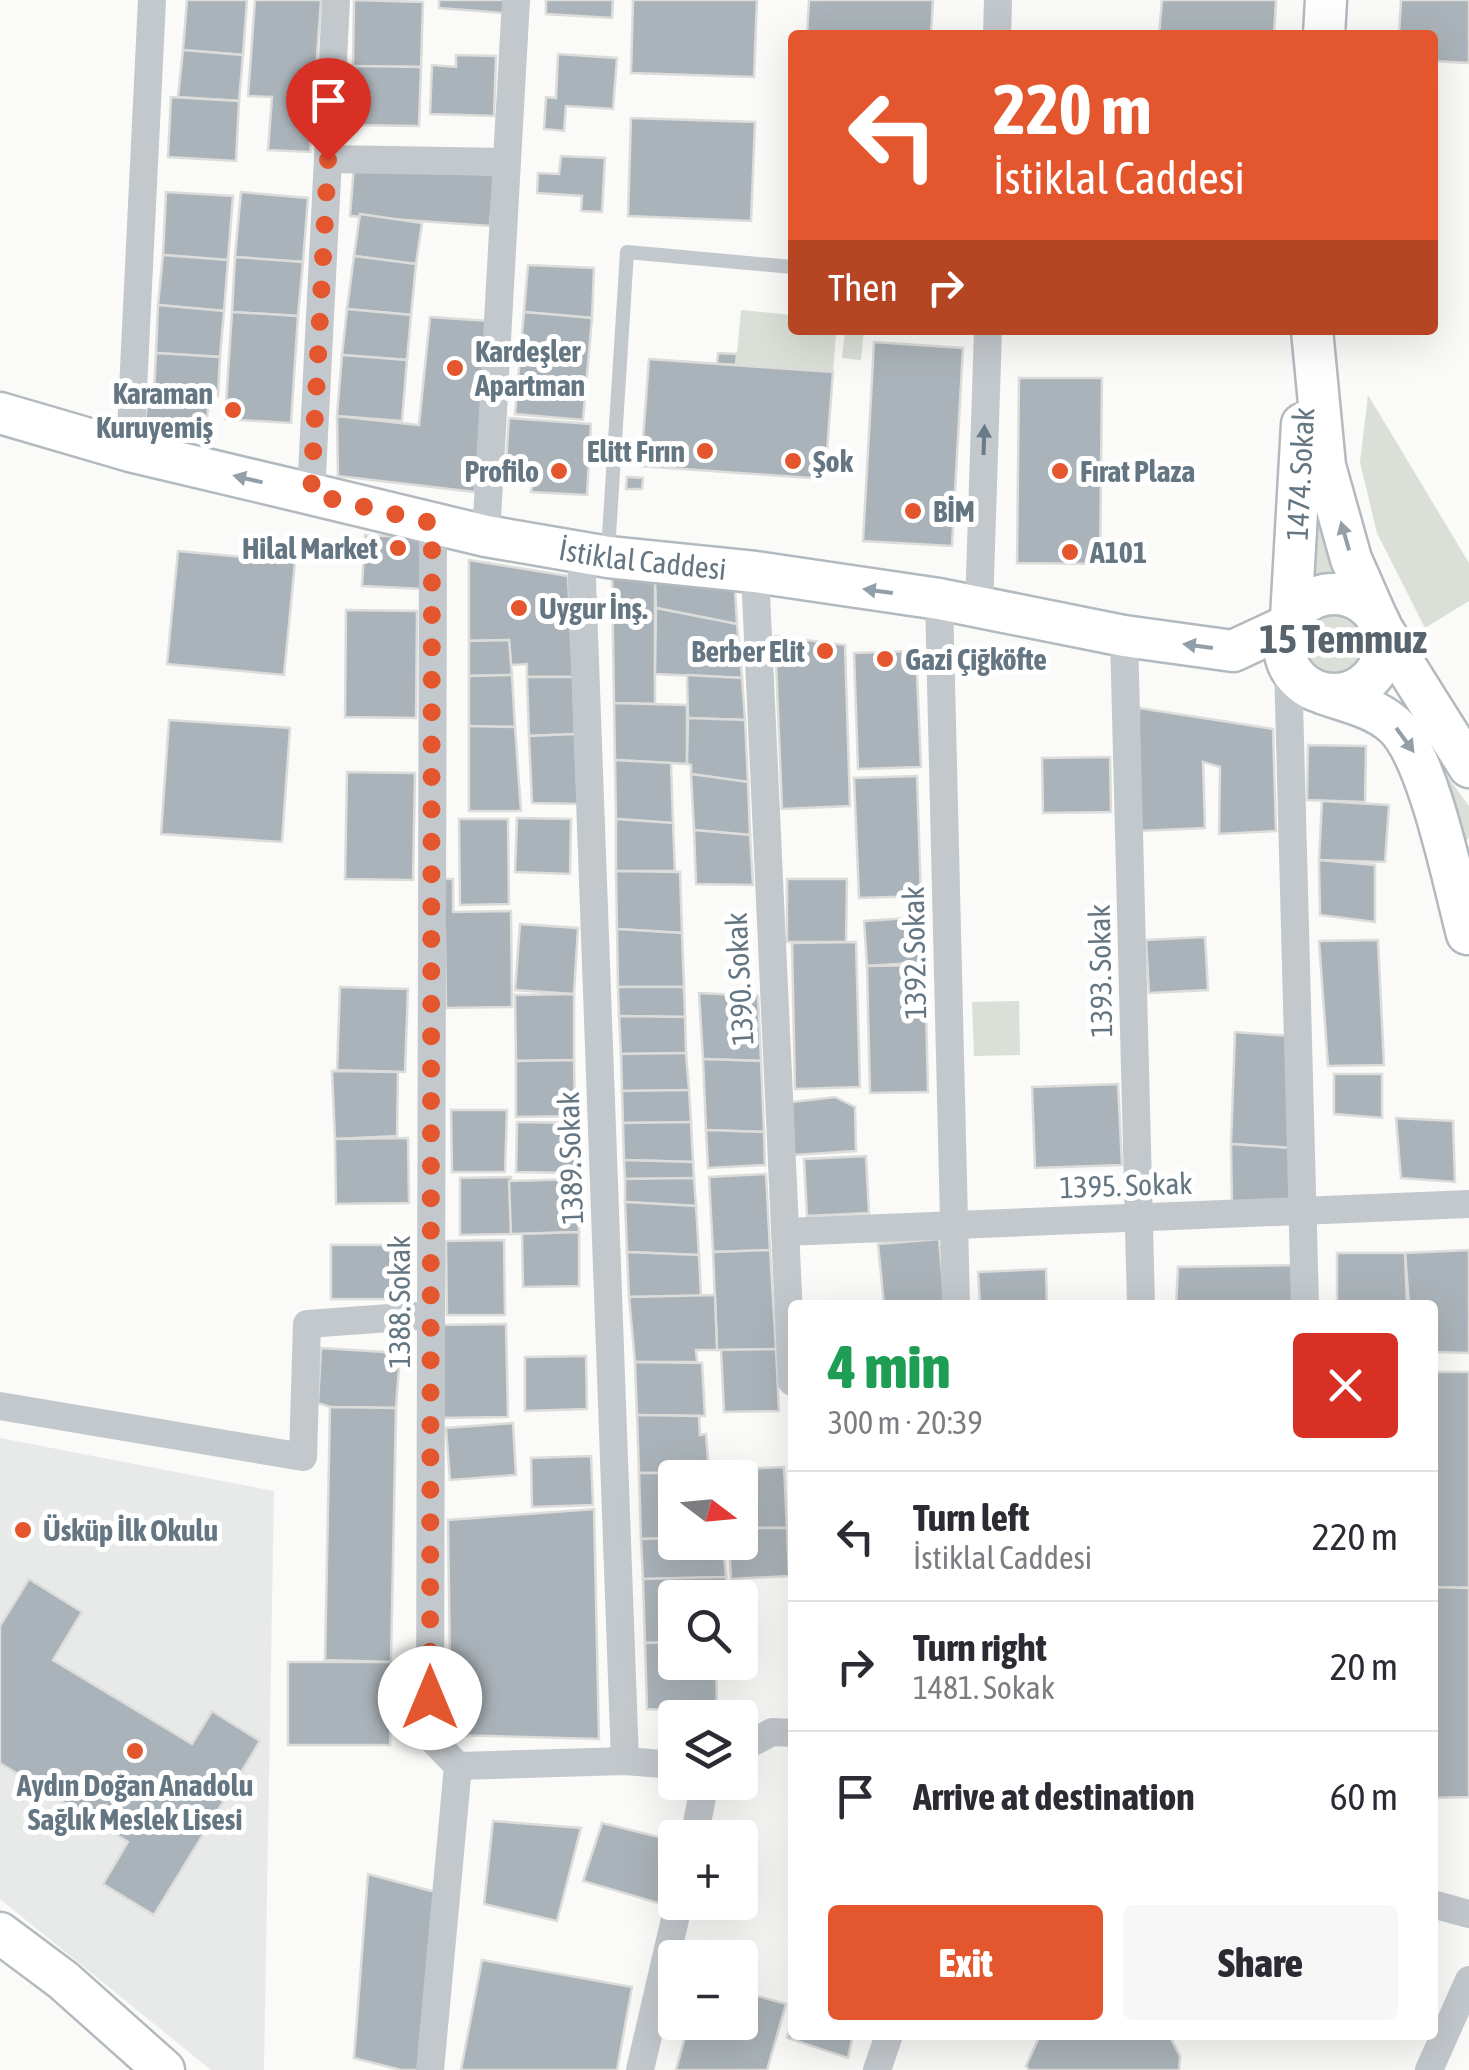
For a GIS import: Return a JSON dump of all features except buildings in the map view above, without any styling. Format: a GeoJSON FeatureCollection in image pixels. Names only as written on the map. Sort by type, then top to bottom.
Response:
{"type":"FeatureCollection","features":[{"type":"Feature","properties":{"kind":"street"},"geometry":{"type":"LineString","coordinates":[[130,451],[152,0]]}},
{"type":"Feature","properties":{"kind":"street"},"geometry":{"type":"LineString","coordinates":[[311,494],[336,0]]}},
{"type":"Feature","properties":{"kind":"street"},"geometry":{"type":"LineString","coordinates":[[486,536],[516,0]]}},
{"type":"Feature","properties":{"kind":"street"},"geometry":{"type":"LineString","coordinates":[[997,30],[998,0]]}},
{"type":"Feature","properties":{"kind":"street"},"geometry":{"type":"LineString","coordinates":[[1324,30],[1326,0]]}},
{"type":"Feature","properties":{"kind":"street"},"geometry":{"type":"LineString","coordinates":[[328,160],[507,162]]}},
{"type":"Feature","properties":{"kind":"street"},"geometry":{"type":"LineString","coordinates":[[979,608],[988,335]]}},
{"type":"Feature","properties":{"kind":"street","name":"1474. Sokak"},"geometry":{"type":"LineString","coordinates":[[1290,621],[1310,335]]}},
{"type":"Feature","properties":{"kind":"street"},"geometry":{"type":"LineString","coordinates":[[1311,335],[1324,466],[1351,559],[1380,627],[1382,657],[1366,683],[1352,690],[1322,693]]}},
{"type":"Feature","properties":{"kind":"street","name":"İstiklal Caddesi"},"geometry":{"type":"LineString","coordinates":[[0,413],[130,451],[486,536],[594,555],[754,572],[939,599],[1124,636],[1233,651],[1290,621]]}},
{"type":"Feature","properties":{"kind":"street","name":"1388. Sokak"},"geometry":{"type":"LineString","coordinates":[[432,523],[430,1737],[458,1766]]}},
{"type":"Feature","properties":{"kind":"street","name":"1389. Sokak"},"geometry":{"type":"LineString","coordinates":[[594,555],[625,1762]]}},
{"type":"Feature","properties":{"kind":"street","name":"1390. Sokak"},"geometry":{"type":"LineString","coordinates":[[754,572],[788,1300]]}},
{"type":"Feature","properties":{"kind":"street"},"geometry":{"type":"LineString","coordinates":[[1306,1300],[1288,665],[1284,649],[1290,621],[1315,598],[1330,594],[1347,596],[1373,613],[1469,768]]}},
{"type":"Feature","properties":{"kind":"street","name":"1392. Sokak"},"geometry":{"type":"LineString","coordinates":[[939,599],[956,1300]]}},
{"type":"Feature","properties":{"kind":"street","name":"1393. Sokak"},"geometry":{"type":"LineString","coordinates":[[1124,636],[1141,1300]]}},
{"type":"Feature","properties":{"kind":"street"},"geometry":{"type":"LineString","coordinates":[[1288,665],[1296,678],[1322,693],[1370,710],[1396,726],[1419,759],[1468,939]]}},
{"type":"Feature","properties":{"kind":"street"},"geometry":{"type":"LineString","coordinates":[[1468,939],[1465,902],[1469,885]]}},
{"type":"Feature","properties":{"kind":"street","name":"1395. Sokak"},"geometry":{"type":"LineString","coordinates":[[785,1232],[1469,1204]]}},
{"type":"Feature","properties":{"kind":"street"},"geometry":{"type":"LineString","coordinates":[[0,1406],[303,1457],[307,1324],[431,1315]]}},
{"type":"Feature","properties":{"kind":"street"},"geometry":{"type":"LineString","coordinates":[[758,1739],[772,1732],[788,1733]]}},
{"type":"Feature","properties":{"kind":"street"},"geometry":{"type":"LineString","coordinates":[[430,2070],[458,1766],[658,1764]]}},
{"type":"Feature","properties":{"kind":"street"},"geometry":{"type":"LineString","coordinates":[[1438,1906],[1469,1914]]}},
{"type":"Feature","properties":{"kind":"street"},"geometry":{"type":"LineString","coordinates":[[640,2070],[675,1920]]}},
{"type":"Feature","properties":{"kind":"street"},"geometry":{"type":"LineString","coordinates":[[0,1933],[62,1980],[164,2070]]}},
{"type":"Feature","properties":{"kind":"street"},"geometry":{"type":"LineString","coordinates":[[1429,2070],[1469,1980]]}},
{"type":"Feature","properties":{"kind":"street"},"geometry":{"type":"LineString","coordinates":[[877,2070],[888,2040]]}},
{"type":"Feature","properties":{"kind":"lane"},"geometry":{"type":"LineString","coordinates":[[594,555],[626,252],[788,267]]}},
{"type":"Feature","properties":{"kind":"shaded area"},"geometry":{"type":"Polygon","coordinates":[[[741,310],[788,315],[788,335],[836,335],[833,372],[736,365],[741,310]]]}},
{"type":"Feature","properties":{"kind":"shaded area"},"geometry":{"type":"Polygon","coordinates":[[[844,335],[864,335],[861,360],[842,358],[844,335]]]}},
{"type":"Feature","properties":{"kind":"shaded area"},"geometry":{"type":"Polygon","coordinates":[[[1368,395],[1469,563],[1469,601],[1425,628],[1377,533],[1360,462],[1368,395]]]}},
{"type":"Feature","properties":{"kind":"shaded area"},"geometry":{"type":"Polygon","coordinates":[[[1309,488],[1339,582],[1307,587],[1309,488]]]}},
{"type":"Feature","properties":{"kind":"shaded area"},"geometry":{"type":"Polygon","coordinates":[[[1334,611],[1357,620],[1366,643],[1357,666],[1334,675],[1311,666],[1302,643],[1311,620],[1334,611]]]}},
{"type":"Feature","properties":{"kind":"shaded area"},"geometry":{"type":"Polygon","coordinates":[[[1447,776],[1469,806],[1466,840],[1447,776]]]}},
{"type":"Feature","properties":{"kind":"shaded area"},"geometry":{"type":"Polygon","coordinates":[[[1019,1001],[1020,1055],[974,1056],[972,1002],[1019,1001]]]}},
{"type":"Feature","properties":{"kind":"shaded area","name":"Aydın Doğan Anadolu Sağlık Meslek Lisesi"},"geometry":{"type":"Polygon","coordinates":[[[0,1438],[274,1491],[264,2070],[211,2070],[0,1899],[0,1438]]]}},
{"type":"Feature","properties":{"kind":"place","name":"Kardeşler Apartman"},"geometry":{"type":"Point","coordinates":[455,368]}},
{"type":"Feature","properties":{"kind":"place","name":"Karaman Kuruyemiş"},"geometry":{"type":"Point","coordinates":[233,410]}},
{"type":"Feature","properties":{"kind":"place","name":"Elitt Fırın"},"geometry":{"type":"Point","coordinates":[705,451]}},
{"type":"Feature","properties":{"kind":"place","name":"Şok"},"geometry":{"type":"Point","coordinates":[793,461]}},
{"type":"Feature","properties":{"kind":"place","name":"Profilo"},"geometry":{"type":"Point","coordinates":[559,471]}},
{"type":"Feature","properties":{"kind":"place","name":"Fırat Plaza"},"geometry":{"type":"Point","coordinates":[1060,471]}},
{"type":"Feature","properties":{"kind":"place","name":"BİM"},"geometry":{"type":"Point","coordinates":[913,511]}},
{"type":"Feature","properties":{"kind":"place","name":"Hilal Market"},"geometry":{"type":"Point","coordinates":[398,548]}},
{"type":"Feature","properties":{"kind":"place","name":"A101"},"geometry":{"type":"Point","coordinates":[1070,552]}},
{"type":"Feature","properties":{"kind":"place","name":"Uygur İnş."},"geometry":{"type":"Point","coordinates":[519,608]}},
{"type":"Feature","properties":{"kind":"place","name":"Berber Elit"},"geometry":{"type":"Point","coordinates":[825,651]}},
{"type":"Feature","properties":{"kind":"place","name":"Gazi Çiğköfte"},"geometry":{"type":"Point","coordinates":[885,659]}},
{"type":"Feature","properties":{"kind":"place","name":"Üsküp İlk Okulu"},"geometry":{"type":"Point","coordinates":[23,1530]}},
{"type":"Feature","properties":{"kind":"place","name":"Aydın Doğan Anadolu Sağlık Meslek Lisesi"},"geometry":{"type":"Point","coordinates":[135,1751]}},
{"type":"Feature","properties":{"kind":"district","name":"15 Temmuz"},"geometry":{"type":"Point","coordinates":[1343,638]}},
{"type":"Feature","properties":{"kind":"route"},"geometry":{"type":"LineString","coordinates":[[328,160],[311,494],[432,523],[430,1698]]}}]}
